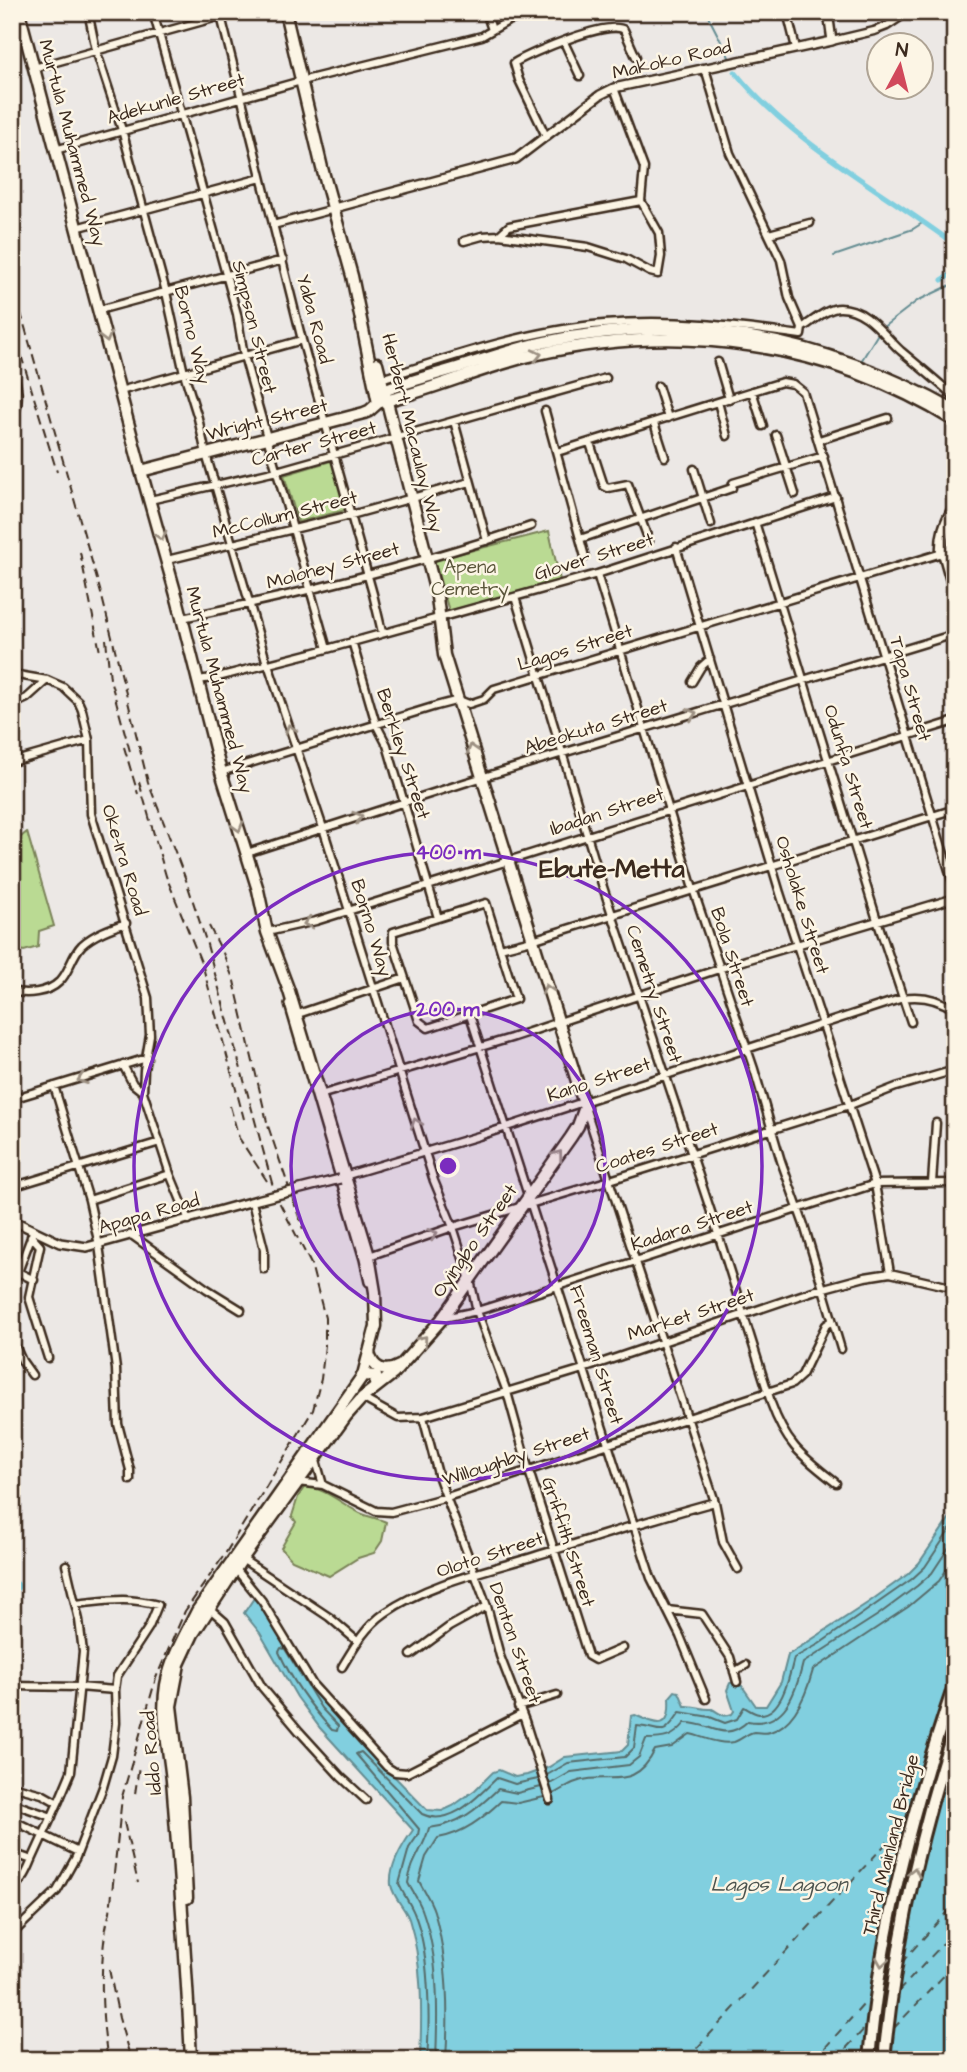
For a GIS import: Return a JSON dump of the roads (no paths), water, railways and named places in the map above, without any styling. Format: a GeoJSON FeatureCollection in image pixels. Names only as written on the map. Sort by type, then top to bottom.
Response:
{"type":"FeatureCollection","features":[{"type":"Feature","properties":{"kind":"highway","name":"Third Mainland Bridge"},"geometry":{"type":"LineString","coordinates":[[869,2060],[884,1946],[898,1872],[934,1742],[955,1683]]}},
{"type":"Feature","properties":{"kind":"highway","name":"Third Mainland Bridge"},"geometry":{"type":"LineString","coordinates":[[884,2060],[889,2002],[915,1863],[955,1726]]}},
{"type":"Feature","properties":{"kind":"main road","name":"Murtula Muhammed Way"},"geometry":{"type":"LineString","coordinates":[[19,12],[167,560],[220,772],[247,853],[267,932],[289,992],[342,1177],[369,1256],[374,1277],[376,1326],[363,1375]]}},
{"type":"Feature","properties":{"kind":"main road","name":"Herbert Macaulay Way"},"geometry":{"type":"LineString","coordinates":[[285,12],[378,380]]}},
{"type":"Feature","properties":{"kind":"main road","name":"Herbert Macaulay Way"},"geometry":{"type":"LineString","coordinates":[[291,12],[304,80]]}},
{"type":"Feature","properties":{"kind":"main road","name":"Wright Street"},"geometry":{"type":"LineString","coordinates":[[141,471],[369,411],[381,397],[523,358],[582,346],[635,340],[727,341],[835,361],[880,377]]}},
{"type":"Feature","properties":{"kind":"main road"},"geometry":{"type":"LineString","coordinates":[[880,377],[955,411]]}},
{"type":"Feature","properties":{"kind":"main road"},"geometry":{"type":"LineString","coordinates":[[880,377],[955,421]]}},
{"type":"Feature","properties":{"kind":"main road"},"geometry":{"type":"LineString","coordinates":[[378,380],[381,397]]}},
{"type":"Feature","properties":{"kind":"main road","name":"Herbert Macaulay Way"},"geometry":{"type":"LineString","coordinates":[[381,397],[437,597],[444,655],[557,1022],[585,1103]]}},
{"type":"Feature","properties":{"kind":"main road"},"geometry":{"type":"LineString","coordinates":[[942,553],[945,523],[955,507]]}},
{"type":"Feature","properties":{"kind":"main road","name":"Oyingbo Street"},"geometry":{"type":"LineString","coordinates":[[375,1387],[394,1373],[442,1319],[571,1138],[585,1103]]}},
{"type":"Feature","properties":{"kind":"main road"},"geometry":{"type":"LineString","coordinates":[[369,1352],[373,1363],[380,1370],[390,1370],[402,1364]]}},
{"type":"Feature","properties":{"kind":"main road"},"geometry":{"type":"LineString","coordinates":[[363,1375],[376,1376],[375,1387]]}},
{"type":"Feature","properties":{"kind":"main road","name":"Iddo Road"},"geometry":{"type":"LineString","coordinates":[[191,2060],[174,1797],[165,1722],[166,1687],[170,1671],[180,1642],[197,1611],[363,1375]]}},
{"type":"Feature","properties":{"kind":"main road","name":"Iddo Road"},"geometry":{"type":"LineString","coordinates":[[197,2060],[181,1797],[172,1706],[179,1664],[192,1634],[242,1559],[315,1456],[362,1398],[375,1387]]}},
{"type":"Feature","properties":{"kind":"street","name":"Borno Way"},"geometry":{"type":"LineString","coordinates":[[92,12],[90,21],[96,50],[122,130],[166,292],[184,373],[250,604],[434,1181],[453,1227],[470,1280]]}},
{"type":"Feature","properties":{"kind":"street","name":"Simpson Street"},"geometry":{"type":"LineString","coordinates":[[153,12],[237,314],[244,356],[327,649]]}},
{"type":"Feature","properties":{"kind":"street"},"geometry":{"type":"LineString","coordinates":[[486,12],[492,30]]}},
{"type":"Feature","properties":{"kind":"street","name":"Adekunle Street"},"geometry":{"type":"LineString","coordinates":[[55,150],[304,80],[482,36],[536,12]]}},
{"type":"Feature","properties":{"kind":"street"},"geometry":{"type":"LineString","coordinates":[[787,12],[796,48]]}},
{"type":"Feature","properties":{"kind":"street"},"geometry":{"type":"LineString","coordinates":[[828,12],[832,41]]}},
{"type":"Feature","properties":{"kind":"street","name":"Makoko Road"},"geometry":{"type":"LineString","coordinates":[[336,208],[507,162],[524,154],[600,95],[614,88],[874,31],[887,26],[904,13]]}},
{"type":"Feature","properties":{"kind":"street"},"geometry":{"type":"LineString","coordinates":[[34,68],[221,14]]}},
{"type":"Feature","properties":{"kind":"street","name":"Yaba Road"},"geometry":{"type":"LineString","coordinates":[[221,14],[302,340],[382,632]]}},
{"type":"Feature","properties":{"kind":"street"},"geometry":{"type":"LineString","coordinates":[[546,136],[519,80],[514,63],[594,30],[616,26],[624,30],[636,57]]}},
{"type":"Feature","properties":{"kind":"street"},"geometry":{"type":"LineString","coordinates":[[564,42],[580,76]]}},
{"type":"Feature","properties":{"kind":"street"},"geometry":{"type":"LineString","coordinates":[[378,380],[525,338],[603,324],[699,322],[801,335],[802,328],[789,298],[780,260],[730,153],[707,75],[702,68]]}},
{"type":"Feature","properties":{"kind":"street"},"geometry":{"type":"LineString","coordinates":[[464,241],[499,235],[588,247],[626,259],[658,274],[661,256],[659,233],[640,201],[643,168],[614,88]]}},
{"type":"Feature","properties":{"kind":"street"},"geometry":{"type":"LineString","coordinates":[[76,228],[261,178]]}},
{"type":"Feature","properties":{"kind":"street"},"geometry":{"type":"LineString","coordinates":[[499,235],[509,226],[640,201]]}},
{"type":"Feature","properties":{"kind":"street"},"geometry":{"type":"LineString","coordinates":[[273,225],[336,208]]}},
{"type":"Feature","properties":{"kind":"street"},"geometry":{"type":"LineString","coordinates":[[769,233],[810,223]]}},
{"type":"Feature","properties":{"kind":"street"},"geometry":{"type":"LineString","coordinates":[[99,310],[283,260]]}},
{"type":"Feature","properties":{"kind":"street"},"geometry":{"type":"LineString","coordinates":[[802,328],[839,308],[856,313],[887,334],[894,344],[955,397]]}},
{"type":"Feature","properties":{"kind":"street"},"geometry":{"type":"LineString","coordinates":[[120,391],[302,340]]}},
{"type":"Feature","properties":{"kind":"street"},"geometry":{"type":"LineString","coordinates":[[718,362],[729,399]]}},
{"type":"Feature","properties":{"kind":"street"},"geometry":{"type":"LineString","coordinates":[[12,366],[18,405],[12,419]]}},
{"type":"Feature","properties":{"kind":"street","name":"Carter Street"},"geometry":{"type":"LineString","coordinates":[[150,500],[277,471],[606,379]]}},
{"type":"Feature","properties":{"kind":"street","name":"Tapa Street"},"geometry":{"type":"LineString","coordinates":[[752,391],[782,382],[799,387],[807,400],[955,890]]}},
{"type":"Feature","properties":{"kind":"street"},"geometry":{"type":"LineString","coordinates":[[658,386],[668,418]]}},
{"type":"Feature","properties":{"kind":"street"},"geometry":{"type":"LineString","coordinates":[[557,452],[752,391],[763,426]]}},
{"type":"Feature","properties":{"kind":"street"},"geometry":{"type":"LineString","coordinates":[[718,402],[727,436]]}},
{"type":"Feature","properties":{"kind":"street"},"geometry":{"type":"LineString","coordinates":[[545,411],[585,557]]}},
{"type":"Feature","properties":{"kind":"street"},"geometry":{"type":"LineString","coordinates":[[819,440],[888,418]]}},
{"type":"Feature","properties":{"kind":"street"},"geometry":{"type":"LineString","coordinates":[[454,421],[486,541]]}},
{"type":"Feature","properties":{"kind":"street"},"geometry":{"type":"LineString","coordinates":[[654,423],[665,457]]}},
{"type":"Feature","properties":{"kind":"street"},"geometry":{"type":"LineString","coordinates":[[776,435],[795,494]]}},
{"type":"Feature","properties":{"kind":"street"},"geometry":{"type":"LineString","coordinates":[[590,443],[604,486],[608,488],[628,484],[649,541]]}},
{"type":"Feature","properties":{"kind":"street"},"geometry":{"type":"LineString","coordinates":[[580,539],[732,488],[733,483],[824,456]]}},
{"type":"Feature","properties":{"kind":"street"},"geometry":{"type":"LineString","coordinates":[[694,469],[711,524]]}},
{"type":"Feature","properties":{"kind":"street","name":"McCollum Street"},"geometry":{"type":"LineString","coordinates":[[167,560],[294,530],[470,482]]}},
{"type":"Feature","properties":{"kind":"street","name":"Glover Street"},"geometry":{"type":"LineString","coordinates":[[196,680],[214,678],[327,649],[597,574],[836,497]]}},
{"type":"Feature","properties":{"kind":"street","name":"Odunfa Street"},"geometry":{"type":"LineString","coordinates":[[755,522],[911,1022]]}},
{"type":"Feature","properties":{"kind":"street","name":"Moloney Street"},"geometry":{"type":"LineString","coordinates":[[182,618],[368,575],[531,526]]}},
{"type":"Feature","properties":{"kind":"street","name":"Osholake Street"},"geometry":{"type":"LineString","coordinates":[[677,547],[797,945],[875,1184],[890,1273]]}},
{"type":"Feature","properties":{"kind":"street"},"geometry":{"type":"LineString","coordinates":[[942,553],[955,599]]}},
{"type":"Feature","properties":{"kind":"street","name":"Lagos Street"},"geometry":{"type":"LineString","coordinates":[[220,772],[459,700],[469,704],[494,690],[942,553]]}},
{"type":"Feature","properties":{"kind":"street","name":"Bola Street"},"geometry":{"type":"LineString","coordinates":[[597,574],[693,889],[756,1077],[841,1349]]}},
{"type":"Feature","properties":{"kind":"street","name":"Cemetry Street"},"geometry":{"type":"LineString","coordinates":[[515,597],[638,996],[718,1234],[769,1398],[784,1435],[791,1445],[836,1483]]}},
{"type":"Feature","properties":{"kind":"street"},"geometry":{"type":"LineString","coordinates":[[947,637],[955,626]]}},
{"type":"Feature","properties":{"kind":"street","name":"Abeokuta Street"},"geometry":{"type":"LineString","coordinates":[[247,853],[481,778],[955,634]]}},
{"type":"Feature","properties":{"kind":"street","name":"Berkley Street"},"geometry":{"type":"LineString","coordinates":[[352,641],[376,724],[387,745],[438,918]]}},
{"type":"Feature","properties":{"kind":"street"},"geometry":{"type":"LineString","coordinates":[[692,682],[701,667],[710,659]]}},
{"type":"Feature","properties":{"kind":"street","name":"Oke-Ira Road"},"geometry":{"type":"LineString","coordinates":[[12,674],[47,680],[63,687],[78,701],[89,740],[91,814],[148,998],[150,1016],[143,1092]]}},
{"type":"Feature","properties":{"kind":"street"},"geometry":{"type":"LineString","coordinates":[[12,705],[27,698],[47,680]]}},
{"type":"Feature","properties":{"kind":"street","name":"Ibadan Street"},"geometry":{"type":"LineString","coordinates":[[267,932],[349,911],[955,721]]}},
{"type":"Feature","properties":{"kind":"street"},"geometry":{"type":"LineString","coordinates":[[12,762],[89,740]]}},
{"type":"Feature","properties":{"kind":"street"},"geometry":{"type":"LineString","coordinates":[[500,948],[955,809]]}},
{"type":"Feature","properties":{"kind":"street"},"geometry":{"type":"LineString","coordinates":[[289,992],[289,1006],[316,1091],[399,1071],[719,969],[955,898]]}},
{"type":"Feature","properties":{"kind":"street"},"geometry":{"type":"LineString","coordinates":[[486,904],[500,948],[516,999],[428,1028],[419,1021],[393,942],[393,932],[486,904]]}},
{"type":"Feature","properties":{"kind":"street"},"geometry":{"type":"LineString","coordinates":[[12,991],[23,994],[60,982],[74,955],[82,946],[93,937],[126,923]]}},
{"type":"Feature","properties":{"kind":"street"},"geometry":{"type":"LineString","coordinates":[[295,1015],[405,978]]}},
{"type":"Feature","properties":{"kind":"street"},"geometry":{"type":"LineString","coordinates":[[903,998],[921,996],[955,1010]]}},
{"type":"Feature","properties":{"kind":"street","name":"Kano Street"},"geometry":{"type":"LineString","coordinates":[[342,1177],[585,1103],[903,998]]}},
{"type":"Feature","properties":{"kind":"street","name":"Freeman Street"},"geometry":{"type":"LineString","coordinates":[[470,1015],[526,1202],[558,1286],[651,1578],[706,1699]]}},
{"type":"Feature","properties":{"kind":"street"},"geometry":{"type":"LineString","coordinates":[[12,1099],[147,1058]]}},
{"type":"Feature","properties":{"kind":"street"},"geometry":{"type":"LineString","coordinates":[[123,1065],[133,1084],[143,1092],[170,1174],[189,1220]]}},
{"type":"Feature","properties":{"kind":"street","name":"Coates Street"},"geometry":{"type":"LineString","coordinates":[[369,1256],[526,1202],[610,1180],[955,1070]]}},
{"type":"Feature","properties":{"kind":"street"},"geometry":{"type":"LineString","coordinates":[[54,1086],[89,1200],[99,1245],[116,1369],[118,1424],[130,1480]]}},
{"type":"Feature","properties":{"kind":"street"},"geometry":{"type":"LineString","coordinates":[[585,1103],[715,1502],[723,1542],[738,1569]]}},
{"type":"Feature","properties":{"kind":"street"},"geometry":{"type":"LineString","coordinates":[[932,1183],[936,1123]]}},
{"type":"Feature","properties":{"kind":"street"},"geometry":{"type":"LineString","coordinates":[[12,1187],[160,1142]]}},
{"type":"Feature","properties":{"kind":"street"},"geometry":{"type":"LineString","coordinates":[[89,1200],[170,1174]]}},
{"type":"Feature","properties":{"kind":"street"},"geometry":{"type":"LineString","coordinates":[[342,1177],[370,1289],[372,1324],[369,1352]]}},
{"type":"Feature","properties":{"kind":"street","name":"Apapa Road"},"geometry":{"type":"LineString","coordinates":[[12,1220],[32,1233],[75,1247],[99,1245],[342,1177]]}},
{"type":"Feature","properties":{"kind":"street","name":"Kadara Street"},"geometry":{"type":"LineString","coordinates":[[442,1319],[558,1286],[875,1184],[955,1183]]}},
{"type":"Feature","properties":{"kind":"street"},"geometry":{"type":"LineString","coordinates":[[255,1201],[264,1249],[264,1269]]}},
{"type":"Feature","properties":{"kind":"street"},"geometry":{"type":"LineString","coordinates":[[32,1233],[18,1272],[34,1280]]}},
{"type":"Feature","properties":{"kind":"street"},"geometry":{"type":"LineString","coordinates":[[32,1233],[40,1246],[29,1297],[48,1358]]}},
{"type":"Feature","properties":{"kind":"street"},"geometry":{"type":"LineString","coordinates":[[133,1236],[207,1290],[241,1310]]}},
{"type":"Feature","properties":{"kind":"street","name":"Market Street"},"geometry":{"type":"LineString","coordinates":[[362,1398],[398,1419],[423,1417],[583,1369],[662,1340],[822,1288],[890,1273],[955,1288]]}},
{"type":"Feature","properties":{"kind":"street","name":"Griffith Street"},"geometry":{"type":"LineString","coordinates":[[470,1280],[477,1311],[507,1392],[553,1551],[588,1656],[595,1660],[623,1648]]}},
{"type":"Feature","properties":{"kind":"street","name":"Willoughby Street"},"geometry":{"type":"LineString","coordinates":[[297,1482],[323,1485],[376,1511],[391,1512],[447,1497],[607,1443],[769,1398],[802,1375],[826,1325],[832,1321]]}},
{"type":"Feature","properties":{"kind":"street"},"geometry":{"type":"LineString","coordinates":[[12,1339],[32,1375]]}},
{"type":"Feature","properties":{"kind":"street","name":"Denton Street"},"geometry":{"type":"LineString","coordinates":[[423,1417],[431,1450],[487,1606],[490,1625],[550,1800]]}},
{"type":"Feature","properties":{"kind":"street"},"geometry":{"type":"LineString","coordinates":[[315,1456],[323,1485]]}},
{"type":"Feature","properties":{"kind":"street","name":"Oloto Street"},"geometry":{"type":"LineString","coordinates":[[342,1667],[370,1626],[400,1604],[474,1575],[633,1524],[715,1502]]}},
{"type":"Feature","properties":{"kind":"street"},"geometry":{"type":"LineString","coordinates":[[242,1559],[329,1616],[358,1641]]}},
{"type":"Feature","properties":{"kind":"street"},"geometry":{"type":"LineString","coordinates":[[12,1885],[22,1880],[71,1772],[83,1652],[66,1565]]}},
{"type":"Feature","properties":{"kind":"street"},"geometry":{"type":"LineString","coordinates":[[235,1569],[262,1601],[313,1685],[387,1767],[395,1772],[407,1773],[520,1710],[557,1695]]}},
{"type":"Feature","properties":{"kind":"street"},"geometry":{"type":"LineString","coordinates":[[12,1934],[57,1891],[78,1852],[109,1771],[116,1723],[116,1682],[124,1662],[149,1627],[158,1605],[142,1601],[106,1599],[75,1604]]}},
{"type":"Feature","properties":{"kind":"street"},"geometry":{"type":"LineString","coordinates":[[411,1655],[449,1627],[487,1606]]}},
{"type":"Feature","properties":{"kind":"street"},"geometry":{"type":"LineString","coordinates":[[209,1608],[225,1622],[262,1687],[341,1777],[366,1800]]}},
{"type":"Feature","properties":{"kind":"street"},"geometry":{"type":"LineString","coordinates":[[667,1610],[702,1615],[730,1657],[737,1682]]}},
{"type":"Feature","properties":{"kind":"street"},"geometry":{"type":"LineString","coordinates":[[734,1672],[746,1665]]}},
{"type":"Feature","properties":{"kind":"street"},"geometry":{"type":"LineString","coordinates":[[12,1686],[79,1686],[115,1690]]}},
{"type":"Feature","properties":{"kind":"street"},"geometry":{"type":"LineString","coordinates":[[12,1786],[42,1794],[58,1803]]}},
{"type":"Feature","properties":{"kind":"street"},"geometry":{"type":"LineString","coordinates":[[12,1803],[52,1817]]}},
{"type":"Feature","properties":{"kind":"street"},"geometry":{"type":"LineString","coordinates":[[12,1820],[78,1852]]}},
{"type":"Feature","properties":{"kind":"street"},"geometry":{"type":"LineString","coordinates":[[12,1853],[32,1860]]}},
{"type":"Feature","properties":{"kind":"water","name":"Lagos Lagoon"},"geometry":{"type":"Polygon","coordinates":[[[955,1510],[955,2060],[420,2060],[421,2007],[417,1953],[409,1919],[391,1885],[394,1863],[413,1830],[320,1728],[297,1697],[260,1633],[244,1613],[256,1595],[308,1674],[355,1736],[427,1810],[442,1811],[453,1806],[493,1772],[499,1770],[515,1777],[549,1767],[565,1757],[622,1751],[628,1745],[631,1716],[662,1723],[668,1716],[669,1698],[675,1691],[679,1692],[685,1706],[712,1709],[729,1715],[734,1711],[727,1690],[730,1683],[734,1682],[742,1686],[756,1706],[766,1706],[781,1682],[788,1655],[908,1574],[919,1563],[955,1510]]]}},
{"type":"Feature","properties":{"kind":"waterway"},"geometry":{"type":"LineString","coordinates":[[706,12],[731,61]]}},
{"type":"Feature","properties":{"kind":"waterway"},"geometry":{"type":"LineString","coordinates":[[735,72],[758,98],[810,143],[955,245]]}},
{"type":"Feature","properties":{"kind":"waterway"},"geometry":{"type":"LineString","coordinates":[[834,256],[913,229],[924,222]]}},
{"type":"Feature","properties":{"kind":"waterway"},"geometry":{"type":"LineString","coordinates":[[942,280],[955,272]]}},
{"type":"Feature","properties":{"kind":"waterway"},"geometry":{"type":"LineString","coordinates":[[882,328],[917,301],[955,283]]}},
{"type":"Feature","properties":{"kind":"waterway"},"geometry":{"type":"LineString","coordinates":[[860,363],[879,332]]}},
{"type":"Feature","properties":{"kind":"waterway"},"geometry":{"type":"LineString","coordinates":[[12,1589],[16,1586]]}},
{"type":"Feature","properties":{"kind":"railway"},"geometry":{"type":"LineString","coordinates":[[12,282],[102,597],[148,782],[186,880],[206,941],[275,1194],[311,1264],[325,1318],[321,1379],[313,1410],[225,1554],[185,1611],[156,1678],[122,1797],[102,1965],[102,2005],[108,2060]]}},
{"type":"Feature","properties":{"kind":"railway"},"geometry":{"type":"LineString","coordinates":[[12,326],[57,472]]}},
{"type":"Feature","properties":{"kind":"railway"},"geometry":{"type":"LineString","coordinates":[[80,552],[100,652]]}},
{"type":"Feature","properties":{"kind":"railway"},"geometry":{"type":"LineString","coordinates":[[106,639],[110,679],[131,755]]}},
{"type":"Feature","properties":{"kind":"railway"},"geometry":{"type":"LineString","coordinates":[[124,747],[138,794]]}},
{"type":"Feature","properties":{"kind":"railway"},"geometry":{"type":"LineString","coordinates":[[139,782],[166,876],[203,967],[244,1119]]}},
{"type":"Feature","properties":{"kind":"railway"},"geometry":{"type":"LineString","coordinates":[[209,926],[234,981],[268,1126],[303,1229]]}},
{"type":"Feature","properties":{"kind":"railway"},"geometry":{"type":"LineString","coordinates":[[230,1106],[239,1138],[267,1181]]}},
{"type":"Feature","properties":{"kind":"railway"},"geometry":{"type":"LineString","coordinates":[[135,1794],[139,1766]]}},
{"type":"Feature","properties":{"kind":"railway"},"geometry":{"type":"LineString","coordinates":[[124,1822],[138,1883]]}},
{"type":"Feature","properties":{"kind":"railway"},"geometry":{"type":"LineString","coordinates":[[109,1969],[131,2060]]}},
{"type":"Feature","properties":{"kind":"district","name":"Ebute-Metta"},"geometry":{"type":"Point","coordinates":[612,869]}},
{"type":"Feature","properties":{"kind":"park label","name":"Apena Cemetry"},"geometry":{"type":"Point","coordinates":[470,578]}}]}
